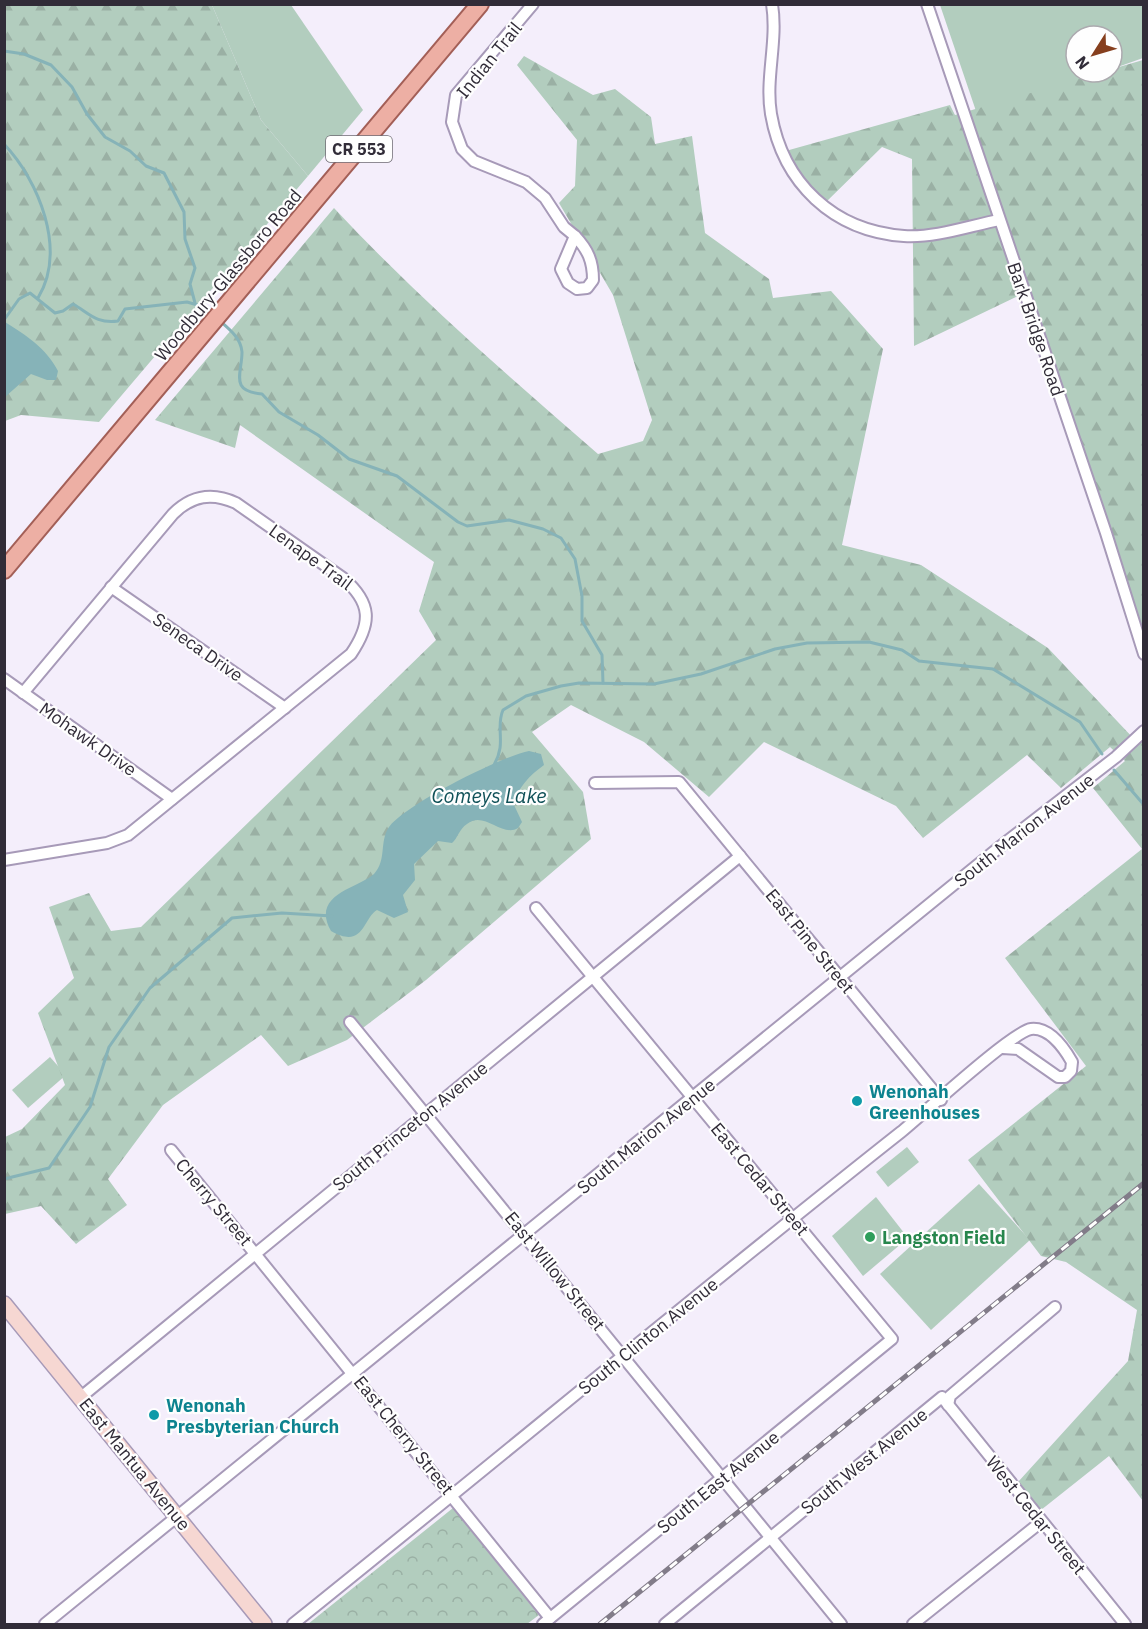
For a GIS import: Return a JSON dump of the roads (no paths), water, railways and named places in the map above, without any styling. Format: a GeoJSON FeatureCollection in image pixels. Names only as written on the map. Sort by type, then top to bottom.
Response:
{"type":"FeatureCollection","features":[{"type":"Feature","properties":{"kind":"main road","name":"Woodbury-Glassboro Road"},"geometry":{"type":"LineString","coordinates":[[4,570],[480,4]]}},
{"type":"Feature","properties":{"kind":"street","name":"Indian Trail"},"geometry":{"type":"LineString","coordinates":[[533,4],[456,95],[452,122],[462,149],[474,161],[526,182],[545,198],[564,227],[575,236],[591,257],[594,280],[587,288],[577,289],[568,284],[561,268],[575,236]]}},
{"type":"Feature","properties":{"kind":"street"},"geometry":{"type":"LineString","coordinates":[[772,4],[774,36],[770,97],[775,130],[794,175],[819,205],[855,224],[904,236],[929,234],[999,220]]}},
{"type":"Feature","properties":{"kind":"street","name":"Bark Bridge Road"},"geometry":{"type":"LineString","coordinates":[[927,4],[1106,533],[1143,654]]}},
{"type":"Feature","properties":{"kind":"street","name":"Lenape Trail"},"geometry":{"type":"LineString","coordinates":[[4,860],[119,840],[351,654],[363,636],[367,619],[364,604],[357,590],[343,578],[256,516],[226,498],[208,496],[190,500],[173,514],[22,693]]}},
{"type":"Feature","properties":{"kind":"street","name":"Seneca Drive"},"geometry":{"type":"LineString","coordinates":[[111,587],[285,708]]}},
{"type":"Feature","properties":{"kind":"street","name":"Mohawk Drive"},"geometry":{"type":"LineString","coordinates":[[4,679],[172,799]]}},
{"type":"Feature","properties":{"kind":"street","name":"South Marion Avenue"},"geometry":{"type":"LineString","coordinates":[[45,1624],[179,1518],[1001,846],[1116,757],[1143,731]]}},
{"type":"Feature","properties":{"kind":"street","name":"East Pine Street"},"geometry":{"type":"LineString","coordinates":[[595,783],[679,782],[941,1100]]}},
{"type":"Feature","properties":{"kind":"street","name":"South Princeton Avenue"},"geometry":{"type":"LineString","coordinates":[[81,1397],[740,856]]}},
{"type":"Feature","properties":{"kind":"street","name":"East Cedar Street"},"geometry":{"type":"LineString","coordinates":[[536,908],[892,1339]]}},
{"type":"Feature","properties":{"kind":"street","name":"East Willow Street"},"geometry":{"type":"LineString","coordinates":[[350,1022],[427,1113],[841,1624]]}},
{"type":"Feature","properties":{"kind":"street","name":"South Clinton Avenue"},"geometry":{"type":"LineString","coordinates":[[293,1624],[792,1218],[941,1100],[1003,1048],[1028,1029],[1039,1029],[1050,1035],[1066,1051],[1072,1062],[1071,1071],[1065,1077],[1058,1077],[1018,1049],[1003,1048]]}},
{"type":"Feature","properties":{"kind":"street","name":"Cherry Street"},"geometry":{"type":"LineString","coordinates":[[171,1150],[257,1253]]}},
{"type":"Feature","properties":{"kind":"street","name":"East Cherry Street"},"geometry":{"type":"LineString","coordinates":[[257,1253],[453,1496],[547,1621]]}},
{"type":"Feature","properties":{"kind":"street","name":"East Mantua Avenue"},"geometry":{"type":"LineString","coordinates":[[4,1304],[264,1624]]}},
{"type":"Feature","properties":{"kind":"street","name":"South West Avenue"},"geometry":{"type":"LineString","coordinates":[[948,1405],[950,1396],[1055,1307]]}},
{"type":"Feature","properties":{"kind":"street","name":"South East Avenue"},"geometry":{"type":"LineString","coordinates":[[547,1621],[892,1339]]}},
{"type":"Feature","properties":{"kind":"street","name":"South West Avenue"},"geometry":{"type":"LineString","coordinates":[[665,1624],[942,1397],[948,1405]]}},
{"type":"Feature","properties":{"kind":"street","name":"West Cedar Street"},"geometry":{"type":"LineString","coordinates":[[948,1405],[1125,1624]]}},
{"type":"Feature","properties":{"kind":"street"},"geometry":{"type":"LineString","coordinates":[[913,1624],[1041,1522]]}},
{"type":"Feature","properties":{"kind":"water"},"geometry":{"type":"Polygon","coordinates":[[[5,322],[28,337],[48,355],[58,371],[56,380],[47,380],[31,374],[5,397],[5,322]]]}},
{"type":"Feature","properties":{"kind":"water","name":"Comeys Lake"},"geometry":{"type":"Polygon","coordinates":[[[529,751],[541,754],[544,765],[525,782],[518,793],[514,805],[522,822],[518,828],[506,830],[480,820],[467,824],[452,843],[438,841],[414,864],[415,880],[403,895],[408,912],[394,918],[377,910],[361,931],[350,937],[331,931],[326,919],[327,908],[331,900],[374,874],[382,857],[386,833],[399,817],[454,783],[497,762],[529,751]]]}},
{"type":"Feature","properties":{"kind":"waterway"},"geometry":{"type":"LineString","coordinates":[[4,51],[24,54],[51,65],[72,87],[87,114],[105,137],[130,151],[146,166],[164,173],[184,212],[185,239],[195,268],[190,284],[195,303]]}},
{"type":"Feature","properties":{"kind":"waterway"},"geometry":{"type":"LineString","coordinates":[[4,144],[28,177],[45,217],[50,259],[46,279],[38,298]]}},
{"type":"Feature","properties":{"kind":"waterway"},"geometry":{"type":"LineString","coordinates":[[4,320],[19,299],[30,293],[55,313],[73,304],[93,317],[110,322],[118,321],[125,309],[187,302],[201,306],[212,315]]}},
{"type":"Feature","properties":{"kind":"waterway"},"geometry":{"type":"LineString","coordinates":[[220,321],[234,334],[241,347],[241,385],[245,389],[262,394],[279,412],[318,435],[349,459],[397,476],[458,522],[467,526],[509,520],[543,529],[561,538],[575,559],[582,596],[582,621],[602,655],[603,683]]}},
{"type":"Feature","properties":{"kind":"waterway"},"geometry":{"type":"LineString","coordinates":[[494,765],[500,750],[500,723],[503,710],[526,696],[579,683],[654,684],[701,674],[775,649],[807,643],[869,642],[902,650],[919,661],[993,669],[1080,722],[1102,754]]}},
{"type":"Feature","properties":{"kind":"waterway"},"geometry":{"type":"LineString","coordinates":[[1114,770],[1144,805]]}},
{"type":"Feature","properties":{"kind":"waterway"},"geometry":{"type":"LineString","coordinates":[[4,1179],[49,1168],[90,1107],[109,1047],[150,988],[232,918],[282,913],[332,916]]}},
{"type":"Feature","properties":{"kind":"railway"},"geometry":{"type":"LineString","coordinates":[[600,1624],[1144,1183]]}},
{"type":"Feature","properties":{"kind":"place","name":"Wenonah Greenhouses"},"geometry":{"type":"Point","coordinates":[857,1101]}},
{"type":"Feature","properties":{"kind":"place","name":"Langston Field"},"geometry":{"type":"Point","coordinates":[870,1237]}},
{"type":"Feature","properties":{"kind":"place","name":"Wenonah Presbyterian Church"},"geometry":{"type":"Point","coordinates":[154,1415]}}]}
